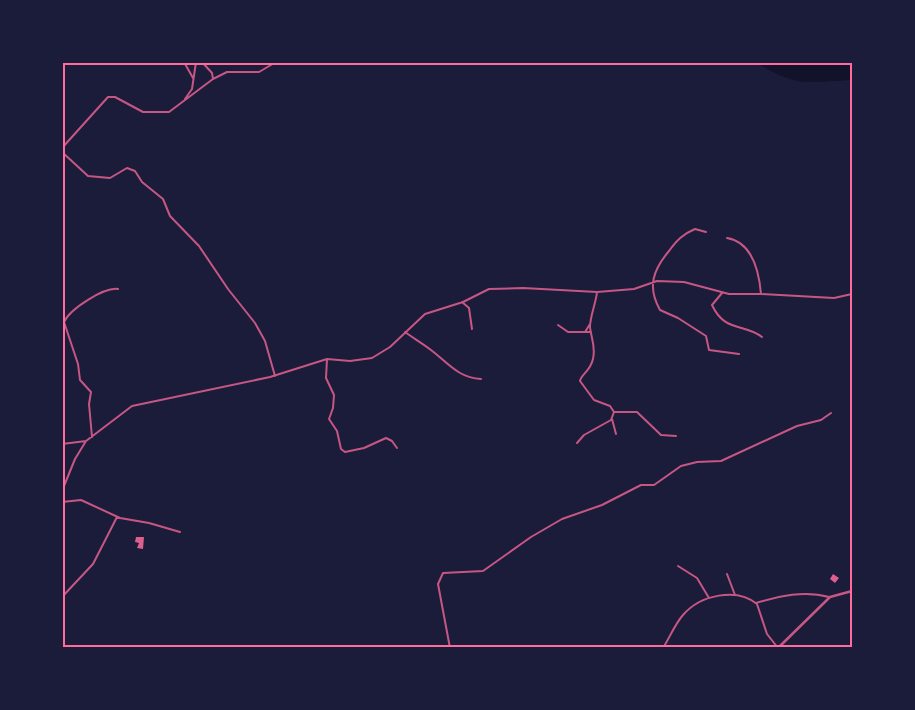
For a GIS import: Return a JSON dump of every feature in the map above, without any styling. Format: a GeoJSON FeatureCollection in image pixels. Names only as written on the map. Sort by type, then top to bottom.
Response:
{"type":"FeatureCollection","features":[{"type":"Feature","properties":{"kind":"street"},"geometry":{"type":"LineString","coordinates":[[184,62],[193,78]]}},
{"type":"Feature","properties":{"kind":"street"},"geometry":{"type":"LineString","coordinates":[[184,101],[192,89],[196,62]]}},
{"type":"Feature","properties":{"kind":"street"},"geometry":{"type":"LineString","coordinates":[[202,62],[212,73],[213,79]]}},
{"type":"Feature","properties":{"kind":"street"},"geometry":{"type":"LineString","coordinates":[[62,148],[108,97],[115,97],[137,110],[150,113],[169,112],[213,79],[230,71],[259,72],[276,62]]}},
{"type":"Feature","properties":{"kind":"street"},"geometry":{"type":"LineString","coordinates":[[62,152],[88,176],[107,179],[127,168],[135,171],[144,184],[163,199],[170,216],[198,246],[255,323],[265,341],[276,376]]}},
{"type":"Feature","properties":{"kind":"street"},"geometry":{"type":"LineString","coordinates":[[706,232],[695,229],[678,238],[654,271],[652,283],[660,310],[702,332],[707,339],[709,350],[739,354]]}},
{"type":"Feature","properties":{"kind":"street"},"geometry":{"type":"LineString","coordinates":[[727,238],[741,242],[749,250],[761,294]]}},
{"type":"Feature","properties":{"kind":"street"},"geometry":{"type":"LineString","coordinates":[[62,490],[75,460],[86,441],[132,406],[276,376],[327,359],[350,361],[372,358],[386,350],[425,314],[462,302],[489,289],[524,288],[597,292],[634,289],[652,283],[684,282],[722,292],[834,298],[852,294]]}},
{"type":"Feature","properties":{"kind":"street"},"geometry":{"type":"LineString","coordinates":[[92,437],[89,404],[91,392],[80,380],[78,364],[63,324],[80,305],[110,288],[118,289]]}},
{"type":"Feature","properties":{"kind":"street"},"geometry":{"type":"LineString","coordinates":[[597,292],[591,322],[594,342],[593,358],[589,371],[580,380],[594,400],[610,406],[614,412],[612,419],[616,434]]}},
{"type":"Feature","properties":{"kind":"street"},"geometry":{"type":"LineString","coordinates":[[722,292],[712,305],[722,318],[731,326],[762,337]]}},
{"type":"Feature","properties":{"kind":"street"},"geometry":{"type":"LineString","coordinates":[[462,302],[469,308],[472,329]]}},
{"type":"Feature","properties":{"kind":"street"},"geometry":{"type":"LineString","coordinates":[[585,332],[591,322]]}},
{"type":"Feature","properties":{"kind":"street"},"geometry":{"type":"LineString","coordinates":[[558,325],[568,332],[591,332]]}},
{"type":"Feature","properties":{"kind":"street"},"geometry":{"type":"LineString","coordinates":[[405,332],[430,349],[455,371],[470,377],[481,378]]}},
{"type":"Feature","properties":{"kind":"street"},"geometry":{"type":"LineString","coordinates":[[327,359],[326,378],[334,395],[333,408],[329,419],[337,431],[341,449],[345,452],[364,448],[386,438],[392,441],[397,448]]}},
{"type":"Feature","properties":{"kind":"street"},"geometry":{"type":"LineString","coordinates":[[614,412],[637,412],[661,435],[676,436]]}},
{"type":"Feature","properties":{"kind":"street"},"geometry":{"type":"LineString","coordinates":[[450,648],[438,584],[442,573],[483,571],[531,537],[562,519],[602,505],[641,485],[654,485],[681,466],[697,462],[721,461],[797,426],[821,420],[831,413]]}},
{"type":"Feature","properties":{"kind":"street"},"geometry":{"type":"LineString","coordinates":[[577,443],[584,435],[612,419]]}},
{"type":"Feature","properties":{"kind":"street"},"geometry":{"type":"LineString","coordinates":[[62,444],[86,441]]}},
{"type":"Feature","properties":{"kind":"street"},"geometry":{"type":"LineString","coordinates":[[62,502],[80,500],[117,516],[180,532]]}},
{"type":"Feature","properties":{"kind":"street"},"geometry":{"type":"LineString","coordinates":[[62,596],[93,564],[117,516]]}},
{"type":"Feature","properties":{"kind":"street"},"geometry":{"type":"LineString","coordinates":[[678,566],[697,578],[709,598]]}},
{"type":"Feature","properties":{"kind":"street"},"geometry":{"type":"LineString","coordinates":[[727,574],[735,595]]}},
{"type":"Feature","properties":{"kind":"street"},"geometry":{"type":"LineString","coordinates":[[663,648],[685,612],[709,598],[735,595],[756,603],[805,593],[830,597],[852,591]]}},
{"type":"Feature","properties":{"kind":"street"},"geometry":{"type":"LineString","coordinates":[[756,603],[767,634],[778,648],[830,597]]}},
{"type":"Feature","properties":{"kind":"shaded area"},"geometry":{"type":"Polygon","coordinates":[[[757,63],[852,63],[852,80],[803,82],[783,76],[757,63]]]}},
{"type":"Feature","properties":{"kind":"building"},"geometry":{"type":"Polygon","coordinates":[[[136,537],[144,537],[143,549],[137,548],[139,543],[135,542],[136,537]]]}},
{"type":"Feature","properties":{"kind":"building"},"geometry":{"type":"Polygon","coordinates":[[[833,574],[839,578],[835,583],[830,579],[833,574]]]}}]}
